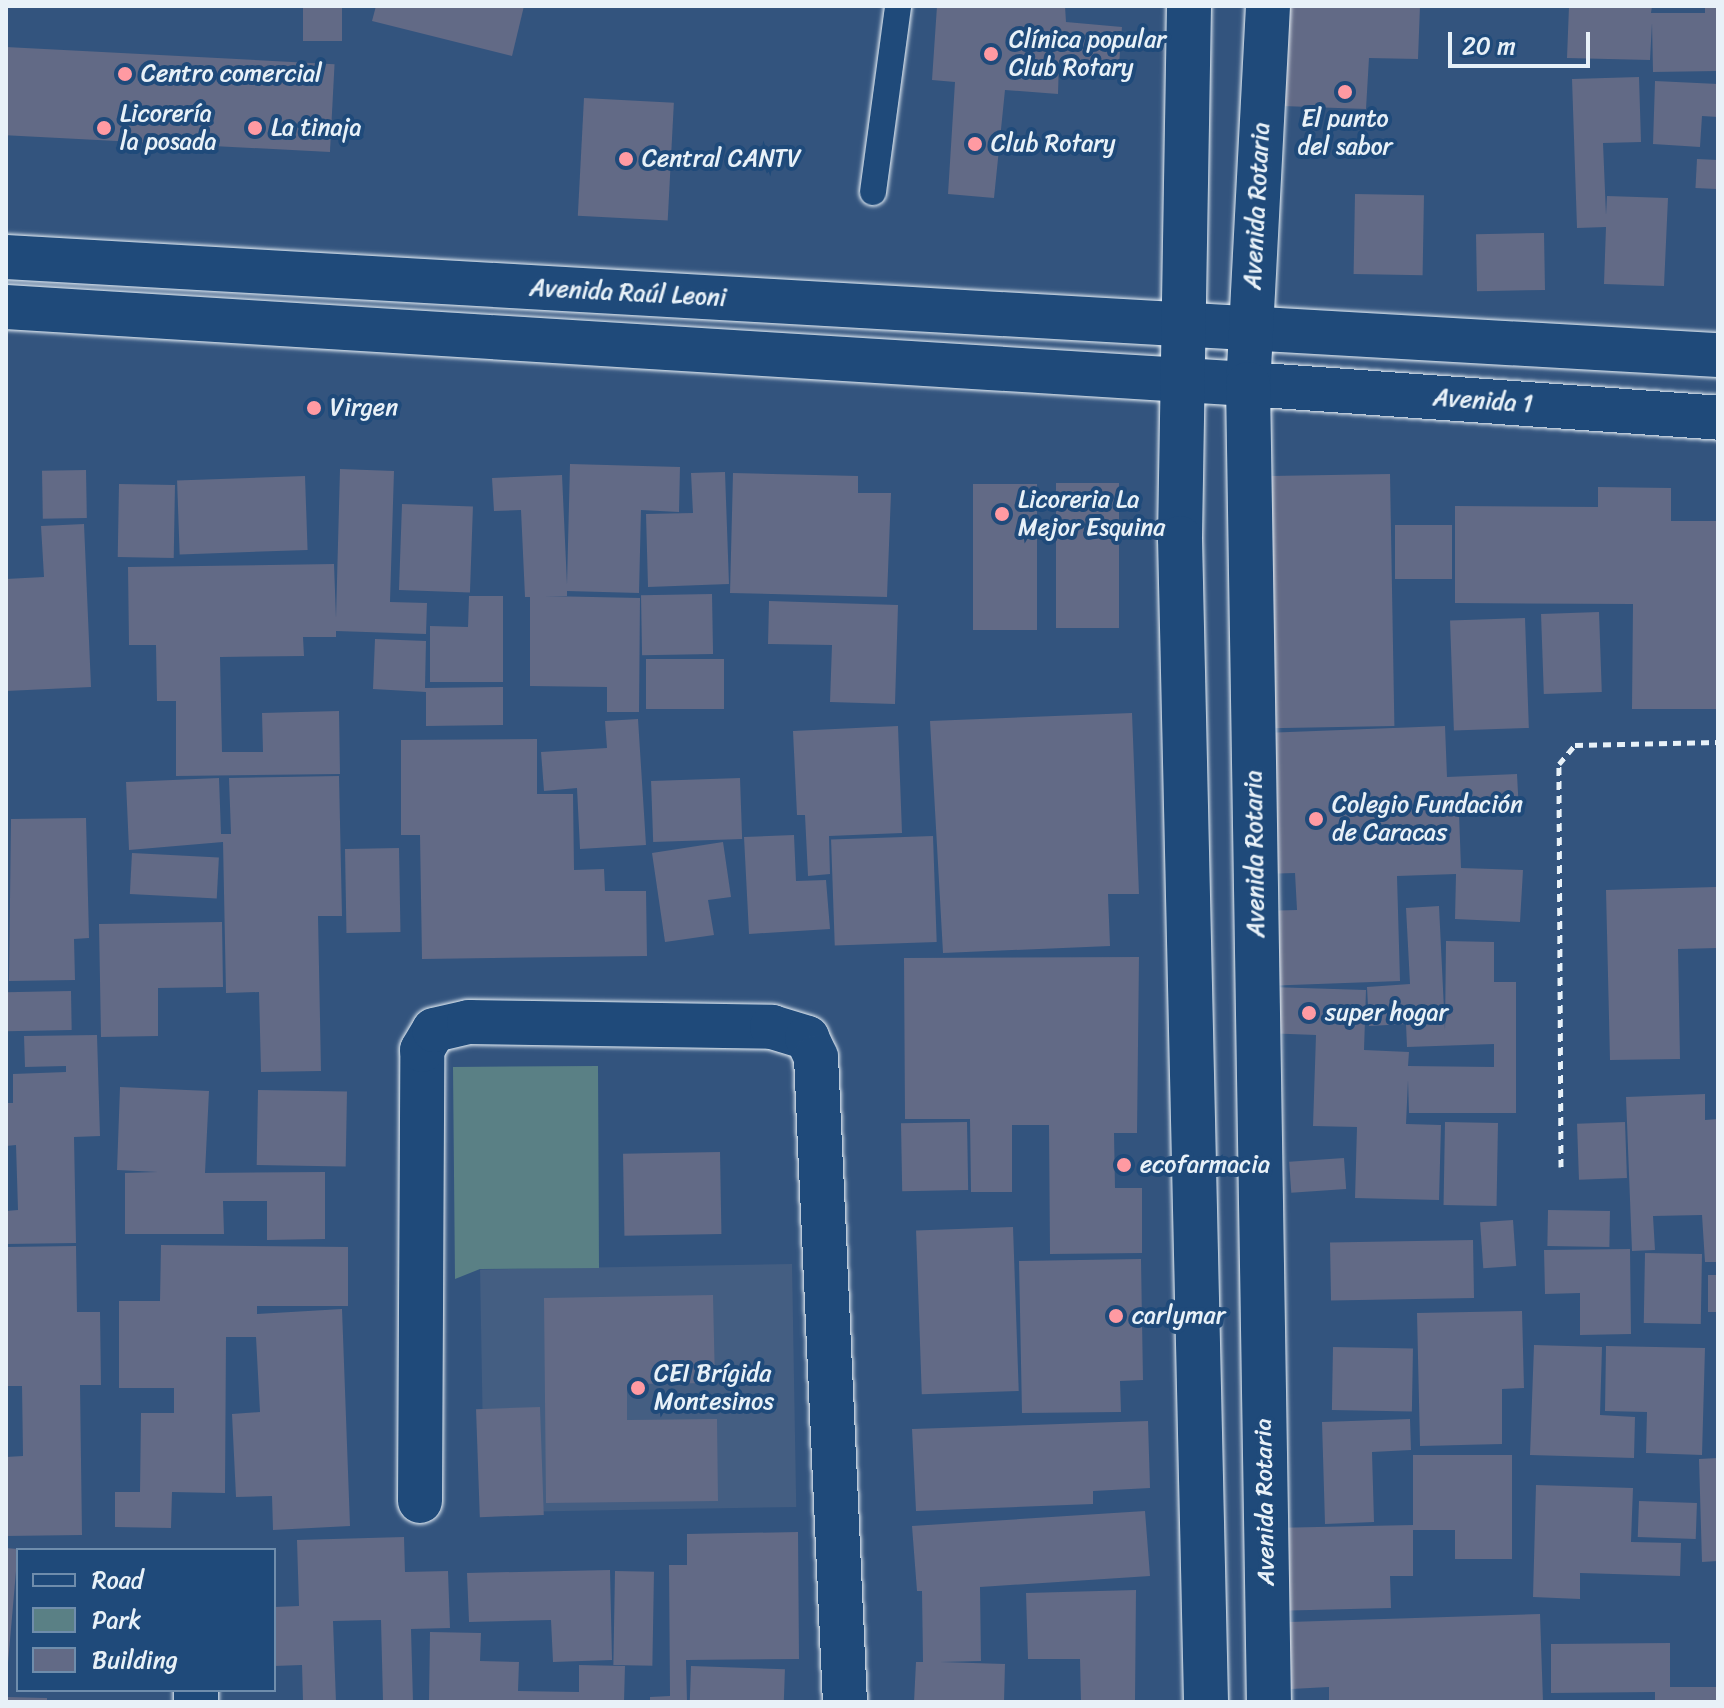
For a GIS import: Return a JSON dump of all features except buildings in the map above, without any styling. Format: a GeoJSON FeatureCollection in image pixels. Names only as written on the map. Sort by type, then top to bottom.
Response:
{"type":"FeatureCollection","features":[{"type":"Feature","properties":{"kind":"street"},"geometry":{"type":"LineString","coordinates":[[1189,6],[1184,325],[1180,381],[1180,538],[1206,1702]]}},
{"type":"Feature","properties":{"kind":"street","name":"Avenida Rotaria"},"geometry":{"type":"LineString","coordinates":[[1268,6],[1248,384],[1269,1702]]}},
{"type":"Feature","properties":{"kind":"street","name":"Avenida Raúl Leoni"},"geometry":{"type":"LineString","coordinates":[[6,257],[1250,329]]}},
{"type":"Feature","properties":{"kind":"street"},"geometry":{"type":"LineString","coordinates":[[6,307],[1248,384]]}},
{"type":"Feature","properties":{"kind":"street"},"geometry":{"type":"LineString","coordinates":[[1250,329],[1718,355]]}},
{"type":"Feature","properties":{"kind":"street","name":"Avenida 1"},"geometry":{"type":"LineString","coordinates":[[1248,384],[1718,418]]}},
{"type":"Feature","properties":{"kind":"street"},"geometry":{"type":"LineString","coordinates":[[420,1501],[422,1050],[434,1030],[469,1022],[772,1027],[807,1038],[816,1057],[845,1702]]}},
{"type":"Feature","properties":{"kind":"lane"},"geometry":{"type":"LineString","coordinates":[[873,192],[898,6]]}},
{"type":"Feature","properties":{"kind":"path"},"geometry":{"type":"LineString","coordinates":[[1561,1167],[1559,764],[1575,745],[1718,742]]}},
{"type":"Feature","properties":{"kind":"shaded area","name":"CEI Brígida Montesinos"},"geometry":{"type":"Polygon","coordinates":[[[792,1264],[796,1507],[484,1512],[480,1269],[792,1264]]]}},
{"type":"Feature","properties":{"kind":"green space"},"geometry":{"type":"Polygon","coordinates":[[[598,1066],[599,1268],[480,1269],[455,1279],[453,1067],[598,1066]]]}},
{"type":"Feature","properties":{"kind":"place","name":"Clínica popular Club Rotary"},"geometry":{"type":"Point","coordinates":[991,54]}},
{"type":"Feature","properties":{"kind":"place","name":"Centro comercial"},"geometry":{"type":"Point","coordinates":[125,74]}},
{"type":"Feature","properties":{"kind":"place","name":"El punto del sabor"},"geometry":{"type":"Point","coordinates":[1345,92]}},
{"type":"Feature","properties":{"kind":"place","name":"Licorería la posada"},"geometry":{"type":"Point","coordinates":[104,128]}},
{"type":"Feature","properties":{"kind":"place","name":"La tinaja"},"geometry":{"type":"Point","coordinates":[255,128]}},
{"type":"Feature","properties":{"kind":"place","name":"Club Rotary"},"geometry":{"type":"Point","coordinates":[975,144]}},
{"type":"Feature","properties":{"kind":"place","name":"Central CANTV"},"geometry":{"type":"Point","coordinates":[626,159]}},
{"type":"Feature","properties":{"kind":"place","name":"Virgen"},"geometry":{"type":"Point","coordinates":[314,408]}},
{"type":"Feature","properties":{"kind":"place","name":"Licoreria La Mejor Esquina"},"geometry":{"type":"Point","coordinates":[1002,514]}},
{"type":"Feature","properties":{"kind":"place","name":"Colegio Fundación de Caracas"},"geometry":{"type":"Point","coordinates":[1316,819]}},
{"type":"Feature","properties":{"kind":"place","name":"super hogar"},"geometry":{"type":"Point","coordinates":[1309,1013]}},
{"type":"Feature","properties":{"kind":"place","name":"ecofarmacia"},"geometry":{"type":"Point","coordinates":[1124,1165]}},
{"type":"Feature","properties":{"kind":"place","name":"carlymar"},"geometry":{"type":"Point","coordinates":[1116,1316]}},
{"type":"Feature","properties":{"kind":"place","name":"CEI Brígida Montesinos"},"geometry":{"type":"Point","coordinates":[638,1388]}}]}
